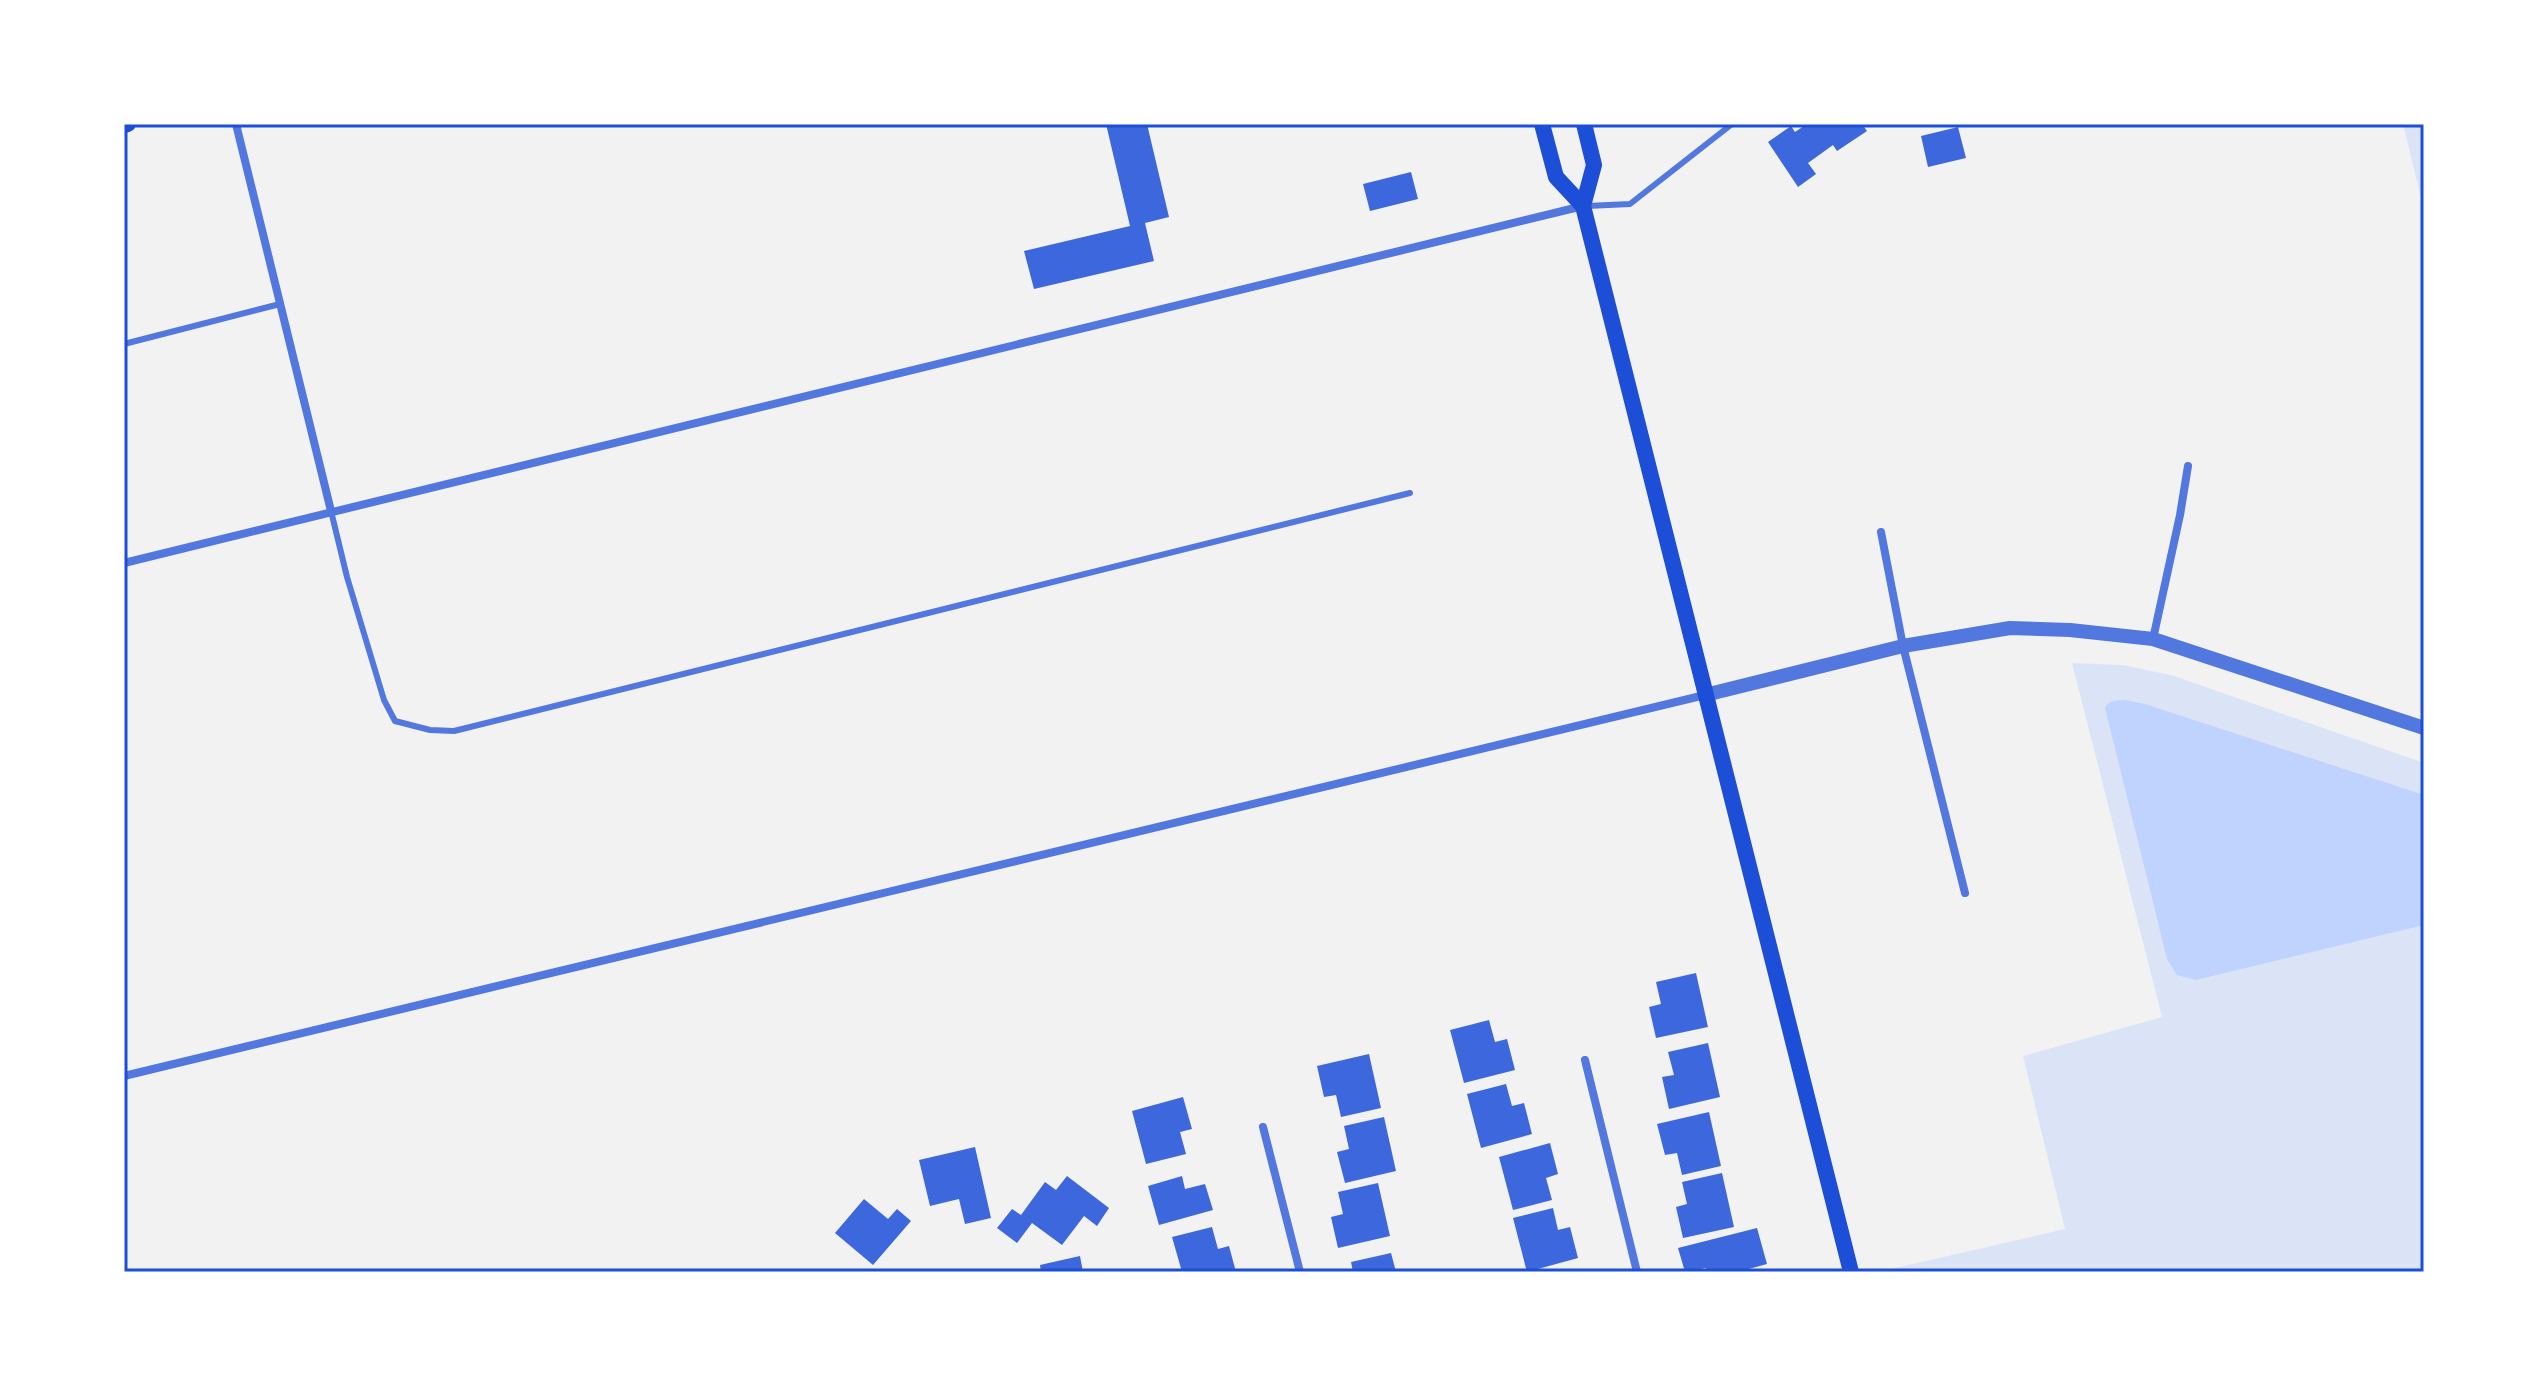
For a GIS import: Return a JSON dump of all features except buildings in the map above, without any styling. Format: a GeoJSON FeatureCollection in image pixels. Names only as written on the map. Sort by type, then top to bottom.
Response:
{"type":"FeatureCollection","features":[{"type":"Feature","properties":{"kind":"main road"},"geometry":{"type":"LineString","coordinates":[[1542,124],[1556,177],[1583,206],[1851,1272]]}},
{"type":"Feature","properties":{"kind":"main road"},"geometry":{"type":"LineString","coordinates":[[1583,206],[1594,165],[1584,124]]}},
{"type":"Feature","properties":{"kind":"street"},"geometry":{"type":"LineString","coordinates":[[236,124],[331,511]]}},
{"type":"Feature","properties":{"kind":"street"},"geometry":{"type":"LineString","coordinates":[[124,563],[1583,206]]}},
{"type":"Feature","properties":{"kind":"street"},"geometry":{"type":"LineString","coordinates":[[2153,639],[2188,466]]}},
{"type":"Feature","properties":{"kind":"street"},"geometry":{"type":"LineString","coordinates":[[1881,532],[1903,646],[1965,893]]}},
{"type":"Feature","properties":{"kind":"street"},"geometry":{"type":"LineString","coordinates":[[124,1076],[1903,646],[2010,628],[2070,630],[2153,639],[2424,726]]}},
{"type":"Feature","properties":{"kind":"street"},"geometry":{"type":"LineString","coordinates":[[1585,1060],[1637,1272]]}},
{"type":"Feature","properties":{"kind":"street"},"geometry":{"type":"LineString","coordinates":[[1263,1127],[1300,1272]]}},
{"type":"Feature","properties":{"kind":"lane"},"geometry":{"type":"LineString","coordinates":[[1583,206],[1630,204],[1732,124]]}},
{"type":"Feature","properties":{"kind":"lane"},"geometry":{"type":"LineString","coordinates":[[124,344],[280,304]]}},
{"type":"Feature","properties":{"kind":"lane"},"geometry":{"type":"LineString","coordinates":[[331,511],[380,686],[395,721],[430,730],[454,731],[1410,493]]}},
{"type":"Feature","properties":{"kind":"shaded area"},"geometry":{"type":"Polygon","coordinates":[[[2403,124],[2424,124],[2424,210],[2403,124]]]}},
{"type":"Feature","properties":{"kind":"shaded area"},"geometry":{"type":"Polygon","coordinates":[[[2072,663],[2122,665],[2171,675],[2424,763],[2424,1272],[1891,1272],[1891,1269],[2065,1229],[2023,1056],[2162,1017],[2072,663]]]}},
{"type":"Feature","properties":{"kind":"water"},"geometry":{"type":"Polygon","coordinates":[[[2116,700],[2125,700],[2424,795],[2424,925],[2196,980],[2177,975],[2167,959],[2105,708],[2116,700]]]}}]}
